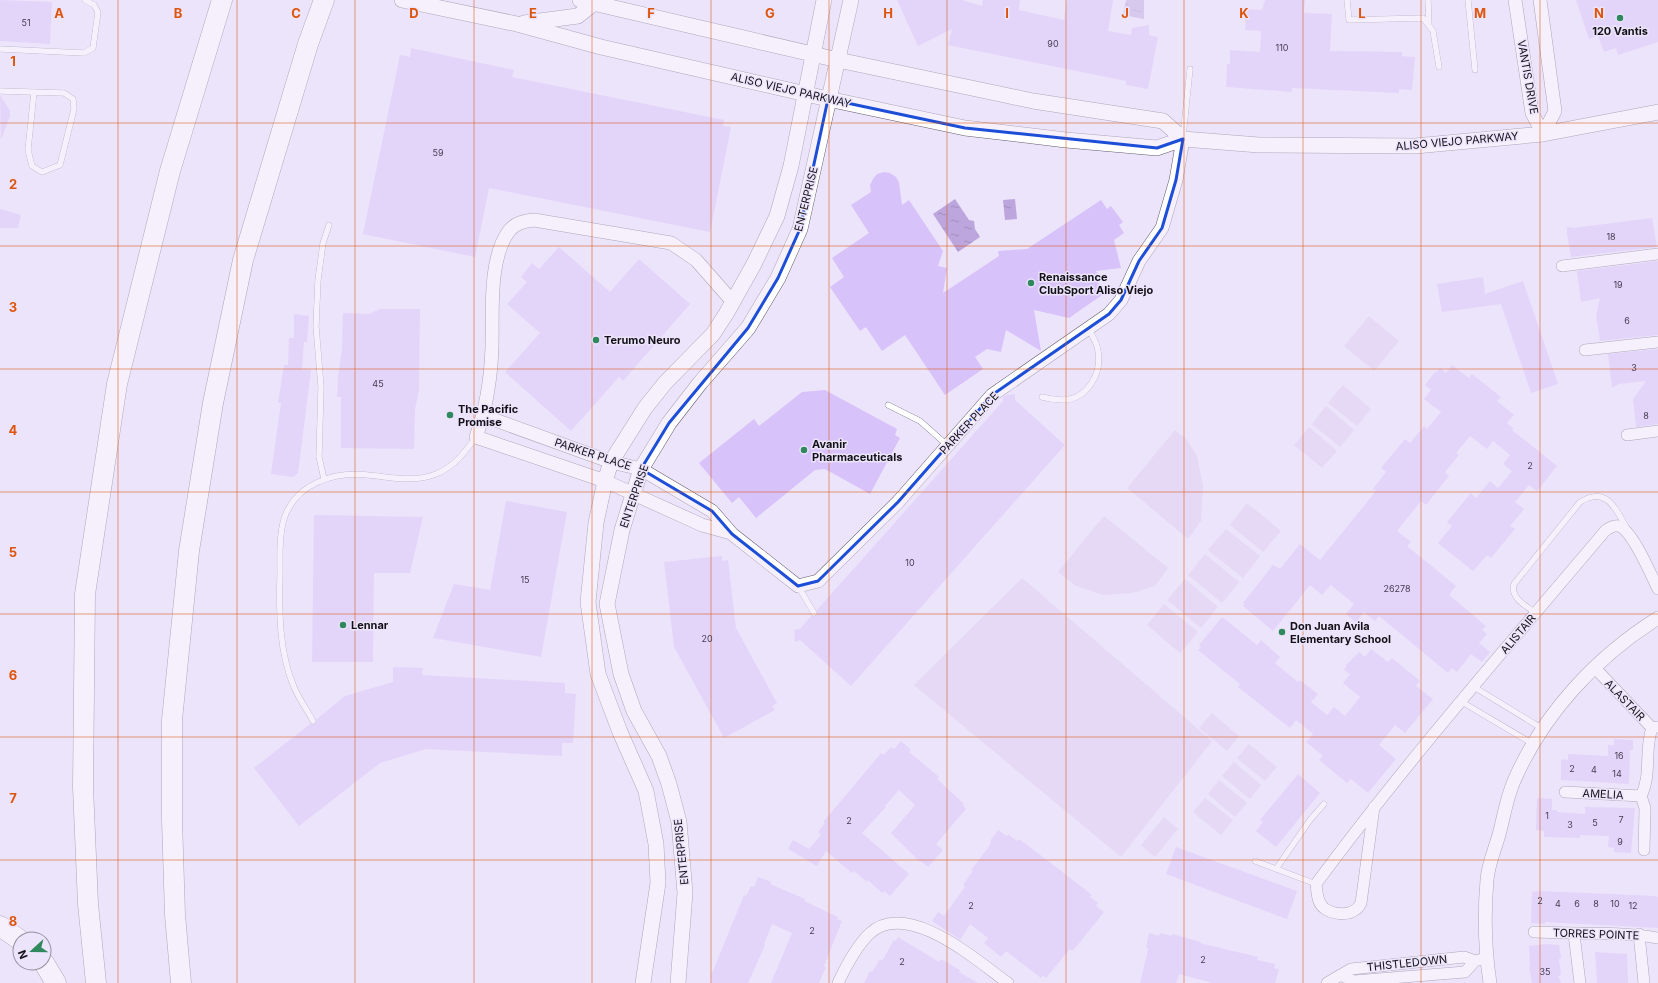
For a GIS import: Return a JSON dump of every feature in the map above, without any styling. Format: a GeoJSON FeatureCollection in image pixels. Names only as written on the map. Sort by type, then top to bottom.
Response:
{"type":"FeatureCollection","features":[{"type":"Feature","properties":{"kind":"highway"},"geometry":{"type":"LineString","coordinates":[[181,983],[175,914],[172,820],[172,720],[189,551],[213,404],[243,260],[308,44],[324,0]]}},
{"type":"Feature","properties":{"kind":"highway"},"geometry":{"type":"LineString","coordinates":[[96,983],[88,904],[83,787],[85,594],[117,384],[170,171],[221,5]]}},
{"type":"Feature","properties":{"kind":"highway"},"geometry":{"type":"LineString","coordinates":[[0,926],[12,934]]}},
{"type":"Feature","properties":{"kind":"highway"},"geometry":{"type":"LineString","coordinates":[[49,971],[56,983]]}},
{"type":"Feature","properties":{"kind":"main road","name":"ALISO VIEJO PARKWAY"},"geometry":{"type":"LineString","coordinates":[[402,0],[517,24],[601,47],[828,99],[965,128],[1046,139],[1157,148],[1183,139],[1267,145],[1415,146],[1543,134],[1658,112]]}},
{"type":"Feature","properties":{"kind":"main road","name":"ENTERPRISE"},"geometry":{"type":"LineString","coordinates":[[643,983],[658,883],[656,844],[646,791],[619,730],[598,674],[588,602],[596,523],[605,481],[611,462],[644,408],[665,383],[713,334],[754,264],[777,216],[791,166],[806,94],[812,54],[824,0]]}},
{"type":"Feature","properties":{"kind":"main road","name":"ENTERPRISE"},"geometry":{"type":"LineString","coordinates":[[678,983],[685,893],[679,822],[669,784],[659,756],[634,711],[621,674],[607,604],[622,530],[641,469],[669,423],[700,383],[748,328],[778,278],[800,229],[851,0]]}},
{"type":"Feature","properties":{"kind":"main road"},"geometry":{"type":"LineString","coordinates":[[517,24],[578,16],[590,1],[838,60],[1033,101],[1163,121],[1183,139]]}},
{"type":"Feature","properties":{"kind":"street","name":"VANTIS DRIVE"},"geometry":{"type":"LineString","coordinates":[[1515,0],[1532,113],[1543,134]]}},
{"type":"Feature","properties":{"kind":"street","name":"VANTIS DRIVE"},"geometry":{"type":"LineString","coordinates":[[1540,0],[1555,110],[1543,134]]}},
{"type":"Feature","properties":{"kind":"street","name":"PARKER PLACE"},"geometry":{"type":"LineString","coordinates":[[484,416],[611,462],[641,469],[712,511],[732,534],[798,586],[818,581],[898,502],[992,395],[1109,314],[1121,300],[1139,261],[1162,228],[1176,180],[1183,139]]}},
{"type":"Feature","properties":{"kind":"street"},"geometry":{"type":"LineString","coordinates":[[476,437],[484,416],[492,349],[492,303],[496,267],[504,240],[510,231],[522,222],[534,220],[671,243],[696,260],[733,302]]}},
{"type":"Feature","properties":{"kind":"street"},"geometry":{"type":"LineString","coordinates":[[1562,266],[1658,254]]}},
{"type":"Feature","properties":{"kind":"street"},"geometry":{"type":"LineString","coordinates":[[1586,350],[1658,342]]}},
{"type":"Feature","properties":{"kind":"street"},"geometry":{"type":"LineString","coordinates":[[1627,435],[1658,431]]}},
{"type":"Feature","properties":{"kind":"street","name":"PARKER PLACE"},"geometry":{"type":"LineString","coordinates":[[476,437],[605,481],[702,525],[732,534]]}},
{"type":"Feature","properties":{"kind":"street","name":"ALISTAIR"},"geometry":{"type":"LineString","coordinates":[[1316,884],[1374,807],[1604,530],[1612,526],[1619,526],[1629,533]]}},
{"type":"Feature","properties":{"kind":"street"},"geometry":{"type":"LineString","coordinates":[[1629,533],[1658,589]]}},
{"type":"Feature","properties":{"kind":"street"},"geometry":{"type":"LineString","coordinates":[[1490,983],[1480,960],[1487,879],[1513,782],[1533,744],[1569,695],[1594,667],[1612,651],[1658,618]]}},
{"type":"Feature","properties":{"kind":"street","name":"ALASTAIR"},"geometry":{"type":"LineString","coordinates":[[1594,667],[1655,728]]}},
{"type":"Feature","properties":{"kind":"street"},"geometry":{"type":"LineString","coordinates":[[1644,850],[1645,808],[1641,796],[1646,787],[1648,739],[1655,728]]}},
{"type":"Feature","properties":{"kind":"street","name":"AMELIA"},"geometry":{"type":"LineString","coordinates":[[1565,792],[1641,796]]}},
{"type":"Feature","properties":{"kind":"street"},"geometry":{"type":"LineString","coordinates":[[1316,884],[1318,899],[1323,908],[1337,914],[1355,911],[1361,903],[1374,807]]}},
{"type":"Feature","properties":{"kind":"street"},"geometry":{"type":"LineString","coordinates":[[838,983],[848,963],[870,934],[885,926],[902,922],[938,935],[962,948],[1008,983]]}},
{"type":"Feature","properties":{"kind":"street","name":"TORRES POINTE"},"geometry":{"type":"LineString","coordinates":[[1534,932],[1574,934],[1639,934],[1658,938]]}},
{"type":"Feature","properties":{"kind":"street"},"geometry":{"type":"LineString","coordinates":[[1574,934],[1580,983]]}},
{"type":"Feature","properties":{"kind":"street"},"geometry":{"type":"LineString","coordinates":[[1639,934],[1644,983]]}},
{"type":"Feature","properties":{"kind":"street","name":"THISTLEDOWN"},"geometry":{"type":"LineString","coordinates":[[1327,983],[1351,969],[1464,957],[1480,960]]}},
{"type":"Feature","properties":{"kind":"lane"},"geometry":{"type":"LineString","coordinates":[[0,49],[84,53],[93,48],[98,12],[94,5],[85,0]]}},
{"type":"Feature","properties":{"kind":"lane"},"geometry":{"type":"LineString","coordinates":[[1348,0],[1349,20],[1423,18],[1433,31],[1439,67]]}},
{"type":"Feature","properties":{"kind":"lane"},"geometry":{"type":"LineString","coordinates":[[1428,0],[1429,26]]}},
{"type":"Feature","properties":{"kind":"lane"},"geometry":{"type":"LineString","coordinates":[[1468,0],[1475,70]]}},
{"type":"Feature","properties":{"kind":"lane"},"geometry":{"type":"LineString","coordinates":[[1183,139],[1190,69]]}},
{"type":"Feature","properties":{"kind":"lane"},"geometry":{"type":"LineString","coordinates":[[0,91],[34,92],[64,93],[73,99],[74,109],[60,165],[42,172],[32,166],[28,150],[34,92]]}},
{"type":"Feature","properties":{"kind":"lane"},"geometry":{"type":"LineString","coordinates":[[324,479],[319,457],[321,387],[316,326],[321,258],[323,243],[329,225]]}},
{"type":"Feature","properties":{"kind":"lane"},"geometry":{"type":"LineString","coordinates":[[1042,397],[1064,400],[1082,393],[1091,384],[1097,373],[1098,351],[1096,342],[1088,328]]}},
{"type":"Feature","properties":{"kind":"lane"},"geometry":{"type":"LineString","coordinates":[[888,405],[920,421],[947,446]]}},
{"type":"Feature","properties":{"kind":"lane"},"geometry":{"type":"LineString","coordinates":[[314,721],[294,688],[284,659],[280,596],[280,547],[284,519],[294,500],[307,487],[324,479],[346,474],[413,480],[437,474],[460,458],[476,437]]}},
{"type":"Feature","properties":{"kind":"lane"},"geometry":{"type":"LineString","coordinates":[[1536,613],[1516,598],[1512,588],[1580,502],[1596,496],[1608,500],[1616,509],[1629,533]]}},
{"type":"Feature","properties":{"kind":"lane"},"geometry":{"type":"LineString","coordinates":[[798,586],[814,613]]}},
{"type":"Feature","properties":{"kind":"lane"},"geometry":{"type":"LineString","coordinates":[[1474,687],[1543,730]]}},
{"type":"Feature","properties":{"kind":"lane"},"geometry":{"type":"LineString","coordinates":[[1462,702],[1533,744]]}},
{"type":"Feature","properties":{"kind":"lane"},"geometry":{"type":"LineString","coordinates":[[1276,869],[1310,820],[1324,804]]}},
{"type":"Feature","properties":{"kind":"lane"},"geometry":{"type":"LineString","coordinates":[[1255,861],[1316,884]]}},
{"type":"Feature","properties":{"kind":"highlighted area"},"geometry":{"type":"Polygon","coordinates":[[[828,99],[965,128],[1157,148],[1183,139],[1176,180],[1162,228],[1139,261],[1121,300],[1109,314],[992,395],[898,502],[818,581],[798,586],[732,534],[712,511],[641,469],[669,423],[748,328],[778,278],[800,229],[828,99]]]}},
{"type":"Feature","properties":{"kind":"shaded area"},"geometry":{"type":"Polygon","coordinates":[[[1369,316],[1399,341],[1374,371],[1344,346],[1369,316]]]}},
{"type":"Feature","properties":{"kind":"shaded area"},"geometry":{"type":"Polygon","coordinates":[[[1343,385],[1371,409],[1357,426],[1328,403],[1343,385]]]}},
{"type":"Feature","properties":{"kind":"shaded area"},"geometry":{"type":"Polygon","coordinates":[[[1326,406],[1354,430],[1340,447],[1312,424],[1326,406]]]}},
{"type":"Feature","properties":{"kind":"shaded area"},"geometry":{"type":"Polygon","coordinates":[[[1309,427],[1337,451],[1322,468],[1294,445],[1309,427]]]}},
{"type":"Feature","properties":{"kind":"shaded area"},"geometry":{"type":"Polygon","coordinates":[[[1175,430],[1187,440],[1197,456],[1203,486],[1201,521],[1188,539],[1127,488],[1175,430]]]}},
{"type":"Feature","properties":{"kind":"shaded area"},"geometry":{"type":"Polygon","coordinates":[[[1247,503],[1281,531],[1263,552],[1230,525],[1247,503]]]}},
{"type":"Feature","properties":{"kind":"shaded area"},"geometry":{"type":"Polygon","coordinates":[[[1104,516],[1168,568],[1155,586],[1132,593],[1104,595],[1076,586],[1058,572],[1104,516]]]}},
{"type":"Feature","properties":{"kind":"shaded area"},"geometry":{"type":"Polygon","coordinates":[[[1226,529],[1260,556],[1243,578],[1208,550],[1226,529]]]}},
{"type":"Feature","properties":{"kind":"shaded area"},"geometry":{"type":"Polygon","coordinates":[[[1205,554],[1239,582],[1222,603],[1188,575],[1205,554]]]}},
{"type":"Feature","properties":{"kind":"shaded area"},"geometry":{"type":"Polygon","coordinates":[[[1022,578],[1212,741],[1121,857],[914,685],[1022,578]]]}},
{"type":"Feature","properties":{"kind":"shaded area"},"geometry":{"type":"Polygon","coordinates":[[[1185,579],[1218,607],[1201,628],[1167,600],[1185,579]]]}},
{"type":"Feature","properties":{"kind":"shaded area"},"geometry":{"type":"Polygon","coordinates":[[[1164,604],[1198,632],[1180,653],[1147,625],[1164,604]]]}},
{"type":"Feature","properties":{"kind":"shaded area"},"geometry":{"type":"Polygon","coordinates":[[[1212,713],[1239,736],[1227,751],[1199,728],[1212,713]]]}},
{"type":"Feature","properties":{"kind":"shaded area"},"geometry":{"type":"Polygon","coordinates":[[[1249,744],[1277,767],[1265,781],[1237,758],[1249,744]]]}},
{"type":"Feature","properties":{"kind":"shaded area"},"geometry":{"type":"Polygon","coordinates":[[[1234,762],[1261,785],[1250,799],[1222,776],[1234,762]]]}},
{"type":"Feature","properties":{"kind":"shaded area"},"geometry":{"type":"Polygon","coordinates":[[[1219,780],[1247,803],[1235,817],[1208,794],[1219,780]]]}},
{"type":"Feature","properties":{"kind":"shaded area"},"geometry":{"type":"Polygon","coordinates":[[[1205,798],[1233,820],[1221,835],[1193,812],[1205,798]]]}},
{"type":"Feature","properties":{"kind":"shaded area"},"geometry":{"type":"Polygon","coordinates":[[[1164,817],[1178,829],[1155,857],[1141,845],[1164,817]]]}},
{"type":"Feature","properties":{"kind":"water"},"geometry":{"type":"Polygon","coordinates":[[[1126,0],[1144,0],[1144,19],[1123,15],[1126,0]]]}},
{"type":"Feature","properties":{"kind":"water"},"geometry":{"type":"Polygon","coordinates":[[[955,199],[969,220],[974,221],[975,229],[980,237],[958,252],[933,214],[955,199]]]}},
{"type":"Feature","properties":{"kind":"water"},"geometry":{"type":"Polygon","coordinates":[[[1015,199],[1017,219],[1005,220],[1003,200],[1015,199]]]}},
{"type":"Feature","properties":{"kind":"building"},"geometry":{"type":"Polygon","coordinates":[[[0,0],[52,2],[50,44],[0,41],[0,0]]]}},
{"type":"Feature","properties":{"kind":"building"},"geometry":{"type":"Polygon","coordinates":[[[897,0],[962,0],[982,6],[983,0],[1020,0],[1019,10],[1064,20],[1067,0],[1113,0],[1108,31],[1131,35],[1132,28],[1149,25],[1149,35],[1158,37],[1148,89],[1126,85],[1126,81],[948,45],[952,29],[918,46],[897,0]]]}},
{"type":"Feature","properties":{"kind":"building"},"geometry":{"type":"Polygon","coordinates":[[[1265,0],[1305,0],[1304,13],[1332,14],[1330,51],[1402,52],[1402,56],[1415,57],[1412,90],[1399,89],[1399,93],[1292,88],[1292,92],[1226,87],[1227,64],[1230,64],[1230,50],[1260,52],[1261,31],[1245,30],[1246,9],[1262,10],[1265,0]]]}},
{"type":"Feature","properties":{"kind":"building","name":"120 Vantis"},"geometry":{"type":"Polygon","coordinates":[[[1576,0],[1658,0],[1658,42],[1618,55],[1616,48],[1604,52],[1598,36],[1589,39],[1576,0]]]}},
{"type":"Feature","properties":{"kind":"building"},"geometry":{"type":"Polygon","coordinates":[[[411,48],[514,70],[512,77],[724,120],[723,126],[731,127],[710,232],[489,188],[475,257],[363,234],[400,55],[410,57],[411,48]]]}},
{"type":"Feature","properties":{"kind":"building"},"geometry":{"type":"Polygon","coordinates":[[[0,95],[10,111],[10,116],[1,140],[0,95]]]}},
{"type":"Feature","properties":{"kind":"building","name":"Renaissance ClubSport Aliso Viejo"},"geometry":{"type":"Polygon","coordinates":[[[884,172],[890,173],[896,177],[899,182],[902,205],[909,200],[943,251],[938,266],[947,268],[943,293],[999,256],[998,251],[1027,249],[1101,200],[1107,209],[1111,206],[1123,222],[1119,225],[1124,233],[1114,240],[1121,268],[1096,271],[1101,278],[1097,281],[1103,290],[1100,292],[1102,295],[1069,318],[1034,310],[1041,351],[1006,330],[1001,352],[987,349],[975,357],[983,369],[945,395],[905,335],[882,351],[866,327],[860,331],[830,287],[844,277],[832,258],[869,233],[851,205],[871,192],[870,185],[873,179],[877,174],[884,172]]]}},
{"type":"Feature","properties":{"kind":"building"},"geometry":{"type":"Polygon","coordinates":[[[0,209],[21,215],[18,228],[0,228],[0,209]]]}},
{"type":"Feature","properties":{"kind":"building"},"geometry":{"type":"Polygon","coordinates":[[[1652,218],[1657,247],[1571,257],[1567,227],[1573,228],[1652,218]]]}},
{"type":"Feature","properties":{"kind":"building","name":"Terumo Neuro"},"geometry":{"type":"Polygon","coordinates":[[[559,247],[610,292],[639,259],[690,304],[623,381],[619,377],[571,431],[505,372],[540,333],[507,304],[527,282],[521,277],[532,263],[539,269],[559,247]]]}},
{"type":"Feature","properties":{"kind":"building"},"geometry":{"type":"Polygon","coordinates":[[[1658,261],[1658,335],[1600,341],[1596,315],[1600,298],[1581,302],[1577,271],[1658,261]]]}},
{"type":"Feature","properties":{"kind":"building"},"geometry":{"type":"Polygon","coordinates":[[[1483,277],[1485,294],[1523,281],[1558,384],[1531,393],[1501,304],[1442,312],[1437,284],[1483,277]]]}},
{"type":"Feature","properties":{"kind":"building"},"geometry":{"type":"Polygon","coordinates":[[[380,309],[420,309],[419,390],[415,409],[414,449],[341,448],[341,397],[337,397],[338,376],[342,350],[343,313],[369,314],[380,309]]]}},
{"type":"Feature","properties":{"kind":"building"},"geometry":{"type":"Polygon","coordinates":[[[294,314],[309,316],[307,342],[304,342],[302,369],[311,370],[298,473],[293,477],[271,474],[281,403],[278,403],[284,365],[288,365],[289,338],[294,338],[294,314]]]}},
{"type":"Feature","properties":{"kind":"building"},"geometry":{"type":"Polygon","coordinates":[[[1658,349],[1658,424],[1636,427],[1633,399],[1646,381],[1619,384],[1612,388],[1608,354],[1658,349]]]}},
{"type":"Feature","properties":{"kind":"building"},"geometry":{"type":"Polygon","coordinates":[[[1452,365],[1469,378],[1472,374],[1501,397],[1497,401],[1514,415],[1507,423],[1513,428],[1512,430],[1557,466],[1537,491],[1529,485],[1515,502],[1524,509],[1510,526],[1515,529],[1491,558],[1487,555],[1473,571],[1438,543],[1452,526],[1447,522],[1471,493],[1476,498],[1490,481],[1498,488],[1512,471],[1503,464],[1510,455],[1493,441],[1487,449],[1470,436],[1456,453],[1459,455],[1445,472],[1449,476],[1426,505],[1421,501],[1397,531],[1411,542],[1407,546],[1456,586],[1449,595],[1486,626],[1482,630],[1487,634],[1479,643],[1490,652],[1482,662],[1471,654],[1457,672],[1452,668],[1448,673],[1379,616],[1375,621],[1364,612],[1356,622],[1346,614],[1354,604],[1331,585],[1322,595],[1310,585],[1273,631],[1243,606],[1245,604],[1243,603],[1273,565],[1280,569],[1300,544],[1320,560],[1376,491],[1373,489],[1386,472],[1381,468],[1405,439],[1410,443],[1424,426],[1427,429],[1441,412],[1424,399],[1431,390],[1425,385],[1440,368],[1446,373],[1452,365]]]}},
{"type":"Feature","properties":{"kind":"building","name":"Avanir Pharmaceuticals"},"geometry":{"type":"Polygon","coordinates":[[[825,390],[897,429],[895,435],[900,438],[870,494],[825,469],[815,470],[756,518],[739,497],[732,503],[699,463],[754,419],[759,426],[802,392],[825,390]]]}},
{"type":"Feature","properties":{"kind":"building"},"geometry":{"type":"Polygon","coordinates":[[[1015,394],[1015,400],[1065,445],[851,686],[800,640],[795,642],[794,630],[800,629],[811,616],[817,615],[817,610],[1003,401],[1003,397],[1015,394]]]}},
{"type":"Feature","properties":{"kind":"building"},"geometry":{"type":"Polygon","coordinates":[[[506,501],[567,512],[541,657],[433,638],[454,584],[490,590],[506,501]]]}},
{"type":"Feature","properties":{"kind":"building","name":"Lennar"},"geometry":{"type":"Polygon","coordinates":[[[314,515],[423,517],[410,573],[374,573],[373,662],[312,662],[314,515]]]}},
{"type":"Feature","properties":{"kind":"building"},"geometry":{"type":"Polygon","coordinates":[[[722,556],[722,561],[728,560],[736,628],[777,703],[772,706],[775,710],[724,738],[674,647],[664,562],[722,556]]]}},
{"type":"Feature","properties":{"kind":"building"},"geometry":{"type":"Polygon","coordinates":[[[1222,617],[1257,645],[1261,640],[1280,657],[1275,663],[1298,682],[1300,680],[1318,694],[1311,702],[1327,715],[1334,707],[1345,716],[1360,697],[1343,683],[1350,674],[1344,670],[1347,664],[1359,652],[1365,657],[1371,649],[1388,662],[1392,658],[1420,681],[1416,686],[1433,699],[1405,733],[1395,725],[1379,745],[1396,759],[1368,793],[1351,779],[1347,783],[1319,760],[1323,756],[1306,742],[1313,734],[1296,720],[1290,728],[1238,687],[1240,684],[1198,650],[1201,647],[1199,645],[1222,617]]]}},
{"type":"Feature","properties":{"kind":"building"},"geometry":{"type":"Polygon","coordinates":[[[393,667],[423,668],[422,675],[565,683],[565,693],[576,694],[573,743],[562,743],[562,756],[426,749],[380,763],[299,826],[254,768],[310,724],[315,724],[317,719],[345,696],[393,682],[393,667]]]}},
{"type":"Feature","properties":{"kind":"building"},"geometry":{"type":"Polygon","coordinates":[[[1614,739],[1633,740],[1633,750],[1630,750],[1629,784],[1561,780],[1561,759],[1568,760],[1568,754],[1608,756],[1608,745],[1614,745],[1614,739]]]}},
{"type":"Feature","properties":{"kind":"building"},"geometry":{"type":"Polygon","coordinates":[[[901,741],[911,750],[909,752],[939,777],[937,779],[964,804],[963,806],[966,809],[936,844],[943,850],[928,867],[921,861],[920,862],[891,833],[915,805],[899,790],[885,806],[886,807],[862,833],[909,874],[890,896],[884,891],[882,893],[868,880],[867,882],[854,871],[852,873],[826,851],[817,866],[788,849],[793,840],[809,849],[821,835],[818,832],[825,823],[823,822],[881,753],[884,755],[891,747],[894,749],[901,741]]]}},
{"type":"Feature","properties":{"kind":"building"},"geometry":{"type":"Polygon","coordinates":[[[1298,774],[1320,793],[1276,847],[1256,831],[1263,822],[1260,820],[1298,774]]]}},
{"type":"Feature","properties":{"kind":"building"},"geometry":{"type":"Polygon","coordinates":[[[1537,798],[1552,799],[1552,810],[1557,810],[1557,812],[1585,814],[1585,807],[1635,808],[1631,853],[1614,852],[1614,848],[1608,847],[1609,836],[1580,835],[1580,838],[1544,837],[1544,831],[1536,830],[1537,798]]]}},
{"type":"Feature","properties":{"kind":"building"},"geometry":{"type":"Polygon","coordinates":[[[998,830],[1007,836],[1008,834],[1017,841],[1019,839],[1043,857],[1092,895],[1090,897],[1098,903],[1096,906],[1104,912],[1077,946],[1072,951],[1070,949],[1046,978],[1043,975],[1041,978],[1006,951],[1001,957],[984,943],[988,938],[970,924],[960,940],[932,921],[938,912],[944,916],[965,887],[963,885],[973,871],[971,870],[988,848],[991,842],[990,841],[998,830]]]}},
{"type":"Feature","properties":{"kind":"building"},"geometry":{"type":"Polygon","coordinates":[[[1176,847],[1297,891],[1287,919],[1166,874],[1176,847]]]}},
{"type":"Feature","properties":{"kind":"building"},"geometry":{"type":"Polygon","coordinates":[[[758,877],[771,882],[770,884],[805,899],[804,901],[838,917],[837,919],[842,921],[824,966],[826,967],[819,983],[771,983],[792,933],[772,924],[764,944],[765,945],[748,983],[711,983],[712,979],[710,978],[744,895],[746,896],[751,886],[754,887],[758,877]]]}},
{"type":"Feature","properties":{"kind":"building"},"geometry":{"type":"Polygon","coordinates":[[[1539,891],[1655,896],[1658,897],[1658,928],[1545,922],[1545,924],[1531,923],[1532,892],[1539,891]]]}},
{"type":"Feature","properties":{"kind":"building"},"geometry":{"type":"Polygon","coordinates":[[[1149,933],[1159,936],[1160,933],[1172,936],[1172,934],[1201,942],[1200,943],[1258,957],[1257,960],[1275,964],[1274,968],[1279,969],[1275,983],[1213,983],[1179,974],[1176,983],[1140,983],[1147,954],[1148,948],[1146,948],[1149,933]]]}},
{"type":"Feature","properties":{"kind":"building"},"geometry":{"type":"Polygon","coordinates":[[[898,937],[939,962],[941,959],[978,983],[864,983],[870,971],[872,972],[880,959],[882,961],[894,940],[896,941],[898,937]]]}},
{"type":"Feature","properties":{"kind":"building"},"geometry":{"type":"Polygon","coordinates":[[[1546,944],[1559,945],[1561,975],[1558,976],[1561,983],[1532,983],[1529,967],[1529,946],[1546,944]]]}},
{"type":"Feature","properties":{"kind":"building"},"geometry":{"type":"Polygon","coordinates":[[[1595,952],[1627,954],[1628,983],[1597,983],[1595,952]]]}},
{"type":"Feature","properties":{"kind":"place","name":"120 Vantis"},"geometry":{"type":"Point","coordinates":[1620,18]}},
{"type":"Feature","properties":{"kind":"place","name":"Renaissance ClubSport Aliso Viejo"},"geometry":{"type":"Point","coordinates":[1031,283]}},
{"type":"Feature","properties":{"kind":"place","name":"Terumo Neuro"},"geometry":{"type":"Point","coordinates":[596,340]}},
{"type":"Feature","properties":{"kind":"place","name":"The Pacific Promise"},"geometry":{"type":"Point","coordinates":[450,415]}},
{"type":"Feature","properties":{"kind":"place","name":"Avanir Pharmaceuticals"},"geometry":{"type":"Point","coordinates":[804,450]}},
{"type":"Feature","properties":{"kind":"place","name":"Lennar"},"geometry":{"type":"Point","coordinates":[343,625]}},
{"type":"Feature","properties":{"kind":"place","name":"Don Juan Avila Elementary School"},"geometry":{"type":"Point","coordinates":[1282,632]}}]}
